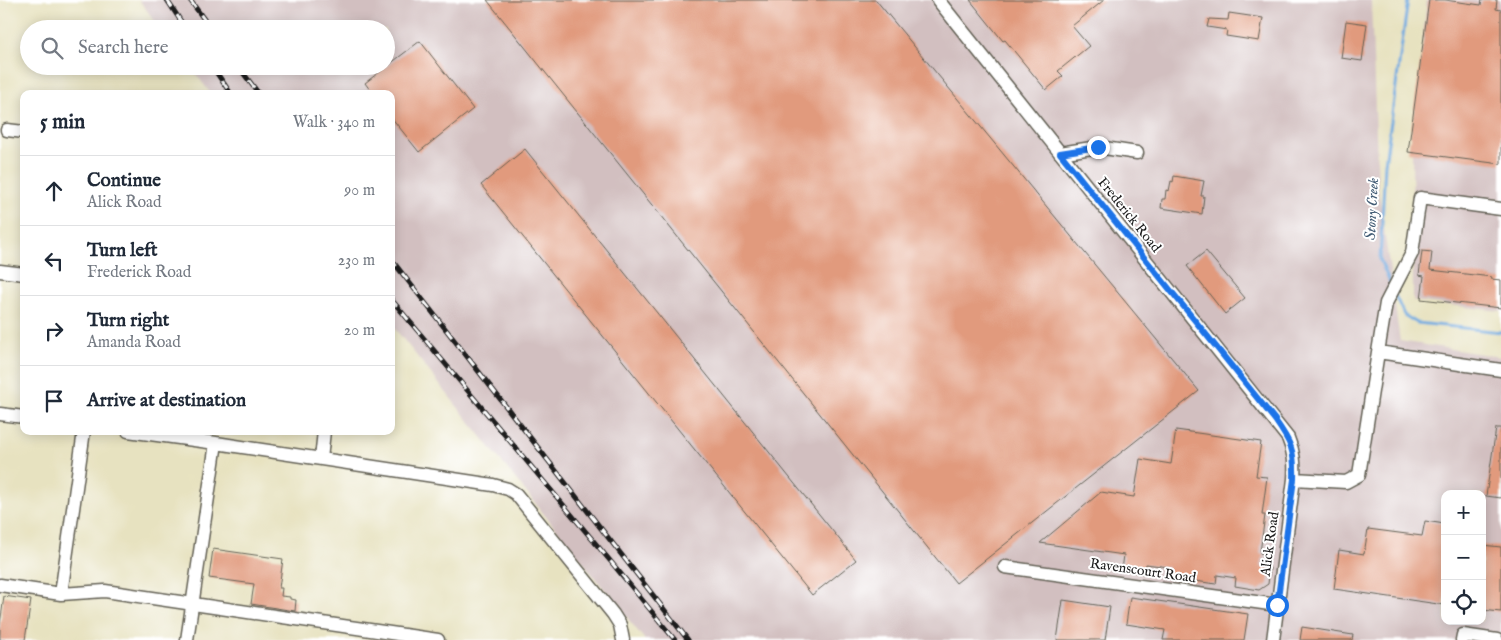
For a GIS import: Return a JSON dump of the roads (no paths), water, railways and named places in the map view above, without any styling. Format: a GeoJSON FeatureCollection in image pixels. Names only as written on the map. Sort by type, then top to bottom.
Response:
{"type":"FeatureCollection","features":[{"type":"Feature","properties":{"kind":"street","name":"Frederick Road"},"geometry":{"type":"LineString","coordinates":[[938,0],[1275,420],[1288,438],[1293,451]]}},
{"type":"Feature","properties":{"kind":"street"},"geometry":{"type":"LineString","coordinates":[[8,130],[20,132]]}},
{"type":"Feature","properties":{"kind":"street"},"geometry":{"type":"LineString","coordinates":[[1060,153],[1098,147],[1137,153]]}},
{"type":"Feature","properties":{"kind":"street"},"geometry":{"type":"LineString","coordinates":[[1294,479],[1346,482],[1359,475],[1386,303],[1412,253],[1420,198],[1501,209]]}},
{"type":"Feature","properties":{"kind":"street"},"geometry":{"type":"LineString","coordinates":[[0,271],[20,274]]}},
{"type":"Feature","properties":{"kind":"street"},"geometry":{"type":"LineString","coordinates":[[1378,352],[1501,370]]}},
{"type":"Feature","properties":{"kind":"street"},"geometry":{"type":"LineString","coordinates":[[0,414],[20,416]]}},
{"type":"Feature","properties":{"kind":"street"},"geometry":{"type":"LineString","coordinates":[[61,594],[83,435]]}},
{"type":"Feature","properties":{"kind":"street"},"geometry":{"type":"LineString","coordinates":[[157,435],[492,485],[508,489],[516,494],[613,614],[620,625],[623,640]]}},
{"type":"Feature","properties":{"kind":"street"},"geometry":{"type":"LineString","coordinates":[[321,459],[324,435]]}},
{"type":"Feature","properties":{"kind":"street"},"geometry":{"type":"LineString","coordinates":[[187,640],[216,443]]}},
{"type":"Feature","properties":{"kind":"street","name":"Alick Road"},"geometry":{"type":"LineString","coordinates":[[1272,640],[1294,479],[1295,461],[1293,451]]}},
{"type":"Feature","properties":{"kind":"street","name":"Ravenscourt Road"},"geometry":{"type":"LineString","coordinates":[[1005,567],[1277,605]]}},
{"type":"Feature","properties":{"kind":"street"},"geometry":{"type":"LineString","coordinates":[[0,585],[61,594],[105,591],[438,640]]}},
{"type":"Feature","properties":{"kind":"street"},"geometry":{"type":"LineString","coordinates":[[1462,640],[1463,635],[1497,640]]}},
{"type":"Feature","properties":{"kind":"waterway","name":"Stony Creek"},"geometry":{"type":"LineString","coordinates":[[1391,285],[1380,260],[1385,164],[1408,0]]}},
{"type":"Feature","properties":{"kind":"waterway","name":"Stony Creek"},"geometry":{"type":"LineString","coordinates":[[1394,293],[1404,315],[1417,323],[1501,332]]}},
{"type":"Feature","properties":{"kind":"railway"},"geometry":{"type":"LineString","coordinates":[[167,0],[180,20]]}},
{"type":"Feature","properties":{"kind":"railway"},"geometry":{"type":"LineString","coordinates":[[190,0],[204,20]]}},
{"type":"Feature","properties":{"kind":"railway"},"geometry":{"type":"LineString","coordinates":[[218,75],[228,90]]}},
{"type":"Feature","properties":{"kind":"railway"},"geometry":{"type":"LineString","coordinates":[[245,75],[256,90]]}},
{"type":"Feature","properties":{"kind":"railway"},"geometry":{"type":"LineString","coordinates":[[395,264],[688,640]]}},
{"type":"Feature","properties":{"kind":"railway"},"geometry":{"type":"LineString","coordinates":[[395,304],[675,640]]}}]}
